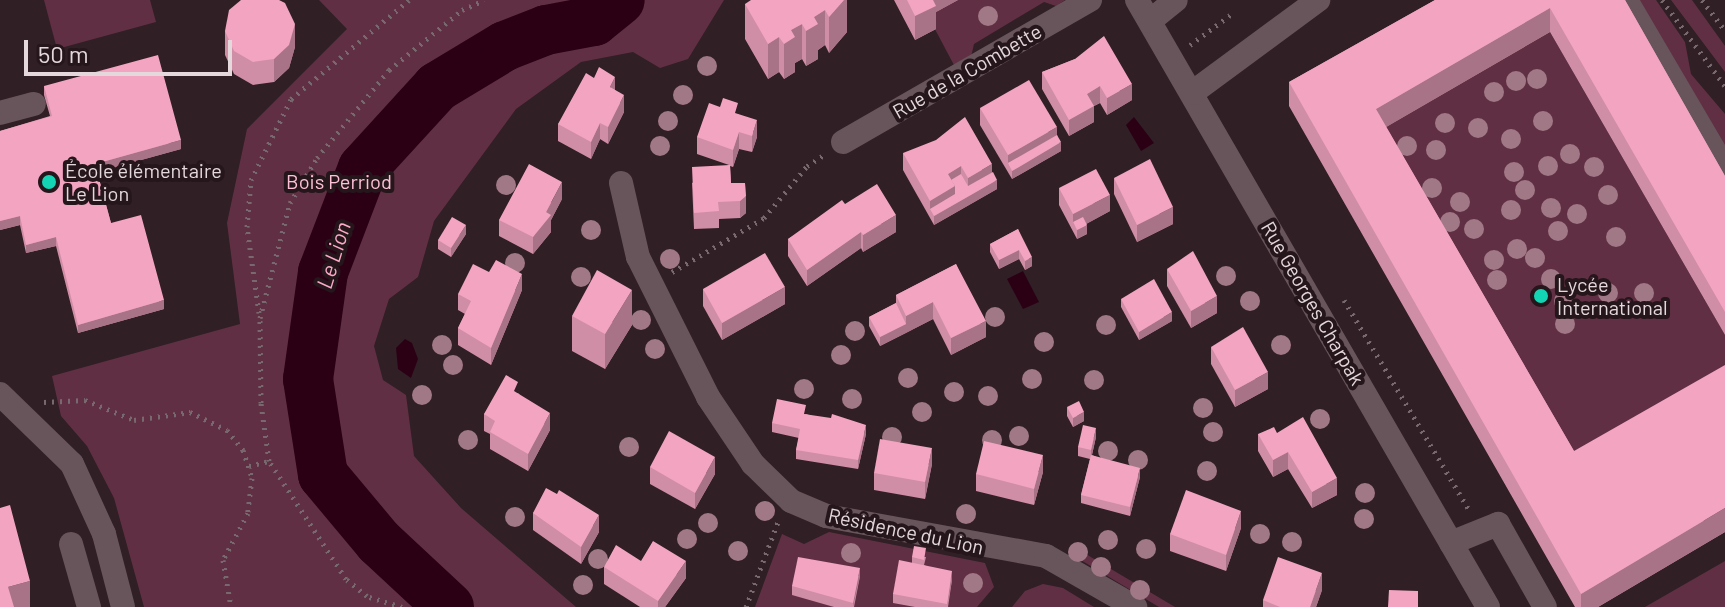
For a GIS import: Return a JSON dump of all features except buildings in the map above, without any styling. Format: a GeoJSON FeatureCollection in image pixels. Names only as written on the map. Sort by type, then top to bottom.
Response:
{"type":"FeatureCollection","features":[{"type":"Feature","properties":{"kind":"street","name":"Rue de la Combette"},"geometry":{"type":"LineString","coordinates":[[843,142],[1090,0]]}},
{"type":"Feature","properties":{"kind":"street"},"geometry":{"type":"LineString","coordinates":[[1202,86],[1318,0]]}},
{"type":"Feature","properties":{"kind":"street"},"geometry":{"type":"LineString","coordinates":[[1626,0],[1725,169]]}},
{"type":"Feature","properties":{"kind":"street"},"geometry":{"type":"LineString","coordinates":[[1144,10],[1173,3]]}},
{"type":"Feature","properties":{"kind":"street","name":"Rue Georges Charpak"},"geometry":{"type":"LineString","coordinates":[[1144,10],[1202,86],[1488,607]]}},
{"type":"Feature","properties":{"kind":"street"},"geometry":{"type":"LineString","coordinates":[[0,113],[34,104]]}},
{"type":"Feature","properties":{"kind":"street","name":"Résidence du Lion"},"geometry":{"type":"LineString","coordinates":[[621,183],[638,257],[708,397],[753,464],[791,501],[826,516],[1046,556],[1135,607]]}},
{"type":"Feature","properties":{"kind":"street"},"geometry":{"type":"LineString","coordinates":[[0,394],[72,464],[104,534],[123,607]]}},
{"type":"Feature","properties":{"kind":"street"},"geometry":{"type":"LineString","coordinates":[[1451,543],[1480,527],[1498,524],[1545,607]]}},
{"type":"Feature","properties":{"kind":"street"},"geometry":{"type":"LineString","coordinates":[[71,544],[89,607]]}},
{"type":"Feature","properties":{"kind":"path"},"geometry":{"type":"LineString","coordinates":[[402,607],[367,596],[346,579],[269,461],[261,403],[260,318],[247,227],[251,180],[291,99],[409,0]]}},
{"type":"Feature","properties":{"kind":"path"},"geometry":{"type":"LineString","coordinates":[[260,318],[290,203],[317,158],[389,70],[462,10],[484,0]]}},
{"type":"Feature","properties":{"kind":"path"},"geometry":{"type":"LineString","coordinates":[[1662,0],[1725,86]]}},
{"type":"Feature","properties":{"kind":"path"},"geometry":{"type":"LineString","coordinates":[[1702,0],[1725,30]]}},
{"type":"Feature","properties":{"kind":"path"},"geometry":{"type":"LineString","coordinates":[[1173,3],[1202,86]]}},
{"type":"Feature","properties":{"kind":"path"},"geometry":{"type":"LineString","coordinates":[[650,283],[764,218],[807,166],[843,142]]}},
{"type":"Feature","properties":{"kind":"path"},"geometry":{"type":"LineString","coordinates":[[1342,297],[1480,527]]}},
{"type":"Feature","properties":{"kind":"path"},"geometry":{"type":"LineString","coordinates":[[35,395],[45,403],[85,400],[134,420],[180,412],[210,419],[227,430],[249,466],[248,513],[223,560],[231,607]]}},
{"type":"Feature","properties":{"kind":"path"},"geometry":{"type":"LineString","coordinates":[[249,466],[269,461]]}},
{"type":"Feature","properties":{"kind":"path"},"geometry":{"type":"LineString","coordinates":[[746,607],[777,522],[791,501]]}},
{"type":"Feature","properties":{"kind":"green space"},"geometry":{"type":"Polygon","coordinates":[[[44,0],[150,0],[156,22],[57,49],[44,0]]]}},
{"type":"Feature","properties":{"kind":"green space","name":"Bois Perriod"},"geometry":{"type":"Polygon","coordinates":[[[319,0],[724,0],[688,59],[660,68],[633,52],[581,62],[516,109],[434,221],[418,277],[389,299],[374,346],[383,380],[406,395],[414,456],[461,508],[576,607],[144,607],[114,498],[87,446],[61,416],[52,376],[240,324],[227,223],[247,129],[347,29],[319,0]]]}},
{"type":"Feature","properties":{"kind":"green space"},"geometry":{"type":"Polygon","coordinates":[[[958,0],[1065,0],[1056,6],[1044,2],[974,44],[971,57],[955,67],[928,16],[958,0]]]}},
{"type":"Feature","properties":{"kind":"green space"},"geometry":{"type":"Polygon","coordinates":[[[1639,0],[1656,0],[1685,42],[1691,74],[1725,114],[1725,148],[1639,0]]]}},
{"type":"Feature","properties":{"kind":"green space"},"geometry":{"type":"Polygon","coordinates":[[[1671,0],[1692,0],[1725,46],[1725,72],[1671,0]]]}},
{"type":"Feature","properties":{"kind":"green space"},"geometry":{"type":"Polygon","coordinates":[[[1550,32],[1725,335],[1725,389],[1574,475],[1376,133],[1550,32]]]}},
{"type":"Feature","properties":{"kind":"green space"},"geometry":{"type":"Polygon","coordinates":[[[829,532],[985,563],[994,587],[977,607],[755,607],[782,534],[804,544],[829,532]]]}},
{"type":"Feature","properties":{"kind":"green space"},"geometry":{"type":"Polygon","coordinates":[[[1079,550],[1175,607],[1159,607],[1074,556],[1079,550]]]}},
{"type":"Feature","properties":{"kind":"green space"},"geometry":{"type":"Polygon","coordinates":[[[1725,561],[1725,607],[1645,607],[1725,561]]]}},
{"type":"Feature","properties":{"kind":"green space"},"geometry":{"type":"Polygon","coordinates":[[[1043,584],[1063,588],[1094,607],[1012,607],[1025,591],[1043,584]]]}},
{"type":"Feature","properties":{"kind":"shaded area"},"geometry":{"type":"Polygon","coordinates":[[[1134,117],[1154,143],[1141,151],[1126,125],[1134,117]]]}},
{"type":"Feature","properties":{"kind":"shaded area"},"geometry":{"type":"Polygon","coordinates":[[[1023,271],[1039,302],[1023,309],[1007,279],[1023,271]]]}},
{"type":"Feature","properties":{"kind":"shaded area"},"geometry":{"type":"Polygon","coordinates":[[[405,339],[412,343],[418,359],[411,378],[398,369],[396,348],[405,339]]]}},
{"type":"Feature","properties":{"kind":"waterway","name":"Le Lion"},"geometry":{"type":"LineString","coordinates":[[449,607],[379,542],[323,475],[308,379],[323,272],[363,168],[437,87],[505,46],[546,30],[594,21],[620,0]]}},
{"type":"Feature","properties":{"kind":"place","name":"École élémentaire Le Lion"},"geometry":{"type":"Point","coordinates":[49,182]}},
{"type":"Feature","properties":{"kind":"place","name":"Lycée International"},"geometry":{"type":"Point","coordinates":[1541,296]}}]}
